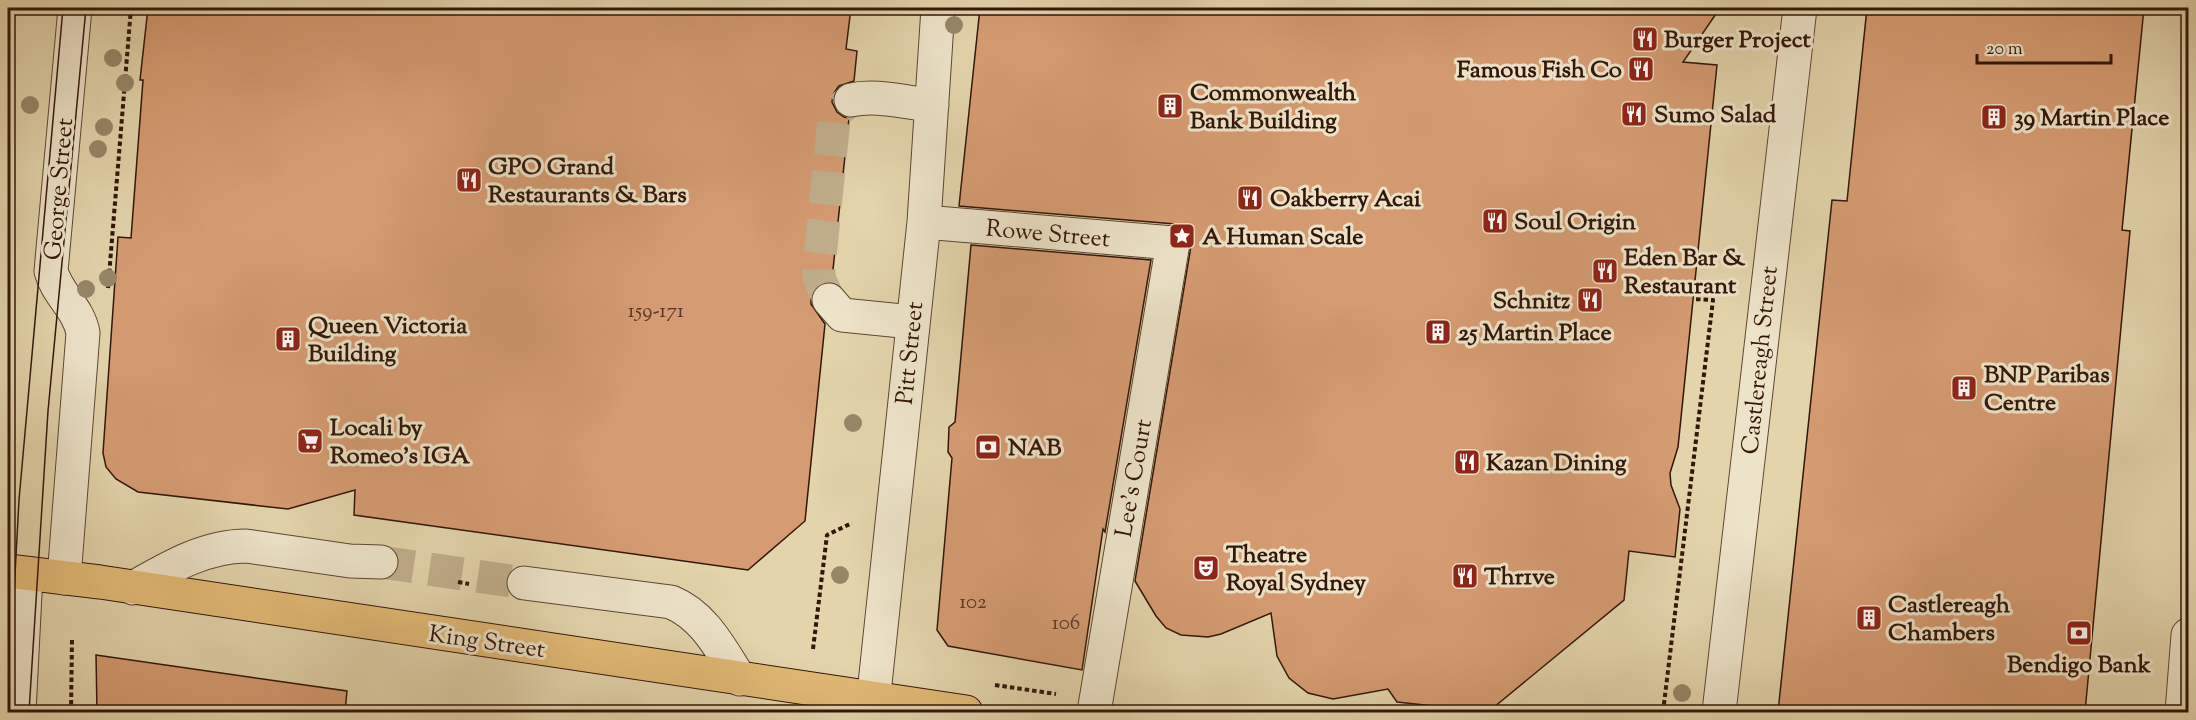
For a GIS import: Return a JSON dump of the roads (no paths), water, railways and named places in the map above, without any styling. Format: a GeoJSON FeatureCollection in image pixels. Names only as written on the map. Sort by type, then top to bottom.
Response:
{"type":"FeatureCollection","features":[{"type":"Feature","properties":{"kind":"main road","name":"King Street"},"geometry":{"type":"LineString","coordinates":[[17,572],[740,678],[872,705],[966,712]]}},
{"type":"Feature","properties":{"kind":"street","name":"Pitt Street"},"geometry":{"type":"LineString","coordinates":[[872,705],[924,222],[938,8]]}},
{"type":"Feature","properties":{"kind":"street","name":"Castlereagh Street"},"geometry":{"type":"LineString","coordinates":[[1719,712],[1800,8]]}},
{"type":"Feature","properties":{"kind":"street","name":"George Street"},"geometry":{"type":"LineString","coordinates":[[64,578],[83,333],[81,320],[60,290],[51,271],[74,14]]}},
{"type":"Feature","properties":{"kind":"street"},"geometry":{"type":"LineString","coordinates":[[851,100],[861,98],[932,105]]}},
{"type":"Feature","properties":{"kind":"street","name":"Rowe Street"},"geometry":{"type":"LineString","coordinates":[[924,222],[1173,243]]}},
{"type":"Feature","properties":{"kind":"street","name":"Lee's Court"},"geometry":{"type":"LineString","coordinates":[[1094,712],[1173,243]]}},
{"type":"Feature","properties":{"kind":"street"},"geometry":{"type":"LineString","coordinates":[[829,300],[842,315],[912,322]]}},
{"type":"Feature","properties":{"kind":"street"},"geometry":{"type":"LineString","coordinates":[[133,588],[200,554],[231,546],[246,546],[350,561],[381,562]]}},
{"type":"Feature","properties":{"kind":"street"},"geometry":{"type":"LineString","coordinates":[[17,572],[19,712]]}},
{"type":"Feature","properties":{"kind":"street"},"geometry":{"type":"LineString","coordinates":[[524,583],[671,602],[681,606],[702,622],[740,678]]}},
{"type":"Feature","properties":{"kind":"street"},"geometry":{"type":"LineString","coordinates":[[2182,712],[2188,635]]}},
{"type":"Feature","properties":{"kind":"tunnel"},"geometry":{"type":"LineString","coordinates":[[829,300],[819,278],[819,267],[834,119],[837,111],[851,100]]}},
{"type":"Feature","properties":{"kind":"tunnel"},"geometry":{"type":"LineString","coordinates":[[381,562],[524,583]]}},
{"type":"Feature","properties":{"kind":"tram line"},"geometry":{"type":"LineString","coordinates":[[8,704],[19,500],[63,8]]}},
{"type":"Feature","properties":{"kind":"tram line"},"geometry":{"type":"LineString","coordinates":[[29,712],[48,411],[86,8]]}},
{"type":"Feature","properties":{"kind":"place","name":"Burger Project"},"geometry":{"type":"Point","coordinates":[1645,39]}},
{"type":"Feature","properties":{"kind":"place","name":"Famous Fish Co"},"geometry":{"type":"Point","coordinates":[1641,69]}},
{"type":"Feature","properties":{"kind":"place","name":"Commonwealth Bank Building"},"geometry":{"type":"Point","coordinates":[1170,106]}},
{"type":"Feature","properties":{"kind":"place","name":"Sumo Salad"},"geometry":{"type":"Point","coordinates":[1634,114]}},
{"type":"Feature","properties":{"kind":"place","name":"39 Martin Place"},"geometry":{"type":"Point","coordinates":[1994,117]}},
{"type":"Feature","properties":{"kind":"place","name":"GPO Grand Restaurants & Bars"},"geometry":{"type":"Point","coordinates":[469,180]}},
{"type":"Feature","properties":{"kind":"place","name":"Oakberry Acai"},"geometry":{"type":"Point","coordinates":[1250,198]}},
{"type":"Feature","properties":{"kind":"place","name":"Soul Origin"},"geometry":{"type":"Point","coordinates":[1495,221]}},
{"type":"Feature","properties":{"kind":"place","name":"A Human Scale"},"geometry":{"type":"Point","coordinates":[1182,236]}},
{"type":"Feature","properties":{"kind":"place","name":"Eden Bar & Restaurant"},"geometry":{"type":"Point","coordinates":[1605,271]}},
{"type":"Feature","properties":{"kind":"place","name":"Schnitz"},"geometry":{"type":"Point","coordinates":[1590,300]}},
{"type":"Feature","properties":{"kind":"place","name":"25 Martin Place"},"geometry":{"type":"Point","coordinates":[1438,332]}},
{"type":"Feature","properties":{"kind":"place","name":"Queen Victoria Building"},"geometry":{"type":"Point","coordinates":[288,339]}},
{"type":"Feature","properties":{"kind":"place","name":"BNP Paribas Centre"},"geometry":{"type":"Point","coordinates":[1964,388]}},
{"type":"Feature","properties":{"kind":"place","name":"Locali by Romeo's IGA"},"geometry":{"type":"Point","coordinates":[310,441]}},
{"type":"Feature","properties":{"kind":"place","name":"NAB"},"geometry":{"type":"Point","coordinates":[988,447]}},
{"type":"Feature","properties":{"kind":"place","name":"Kazan Dining"},"geometry":{"type":"Point","coordinates":[1467,462]}},
{"type":"Feature","properties":{"kind":"place","name":"Theatre Royal Sydney"},"geometry":{"type":"Point","coordinates":[1206,568]}},
{"type":"Feature","properties":{"kind":"place","name":"Thr1ve"},"geometry":{"type":"Point","coordinates":[1465,576]}},
{"type":"Feature","properties":{"kind":"place","name":"Castlereagh Chambers"},"geometry":{"type":"Point","coordinates":[1869,618]}},
{"type":"Feature","properties":{"kind":"place","name":"Bendigo Bank"},"geometry":{"type":"Point","coordinates":[2079,633]}}]}
